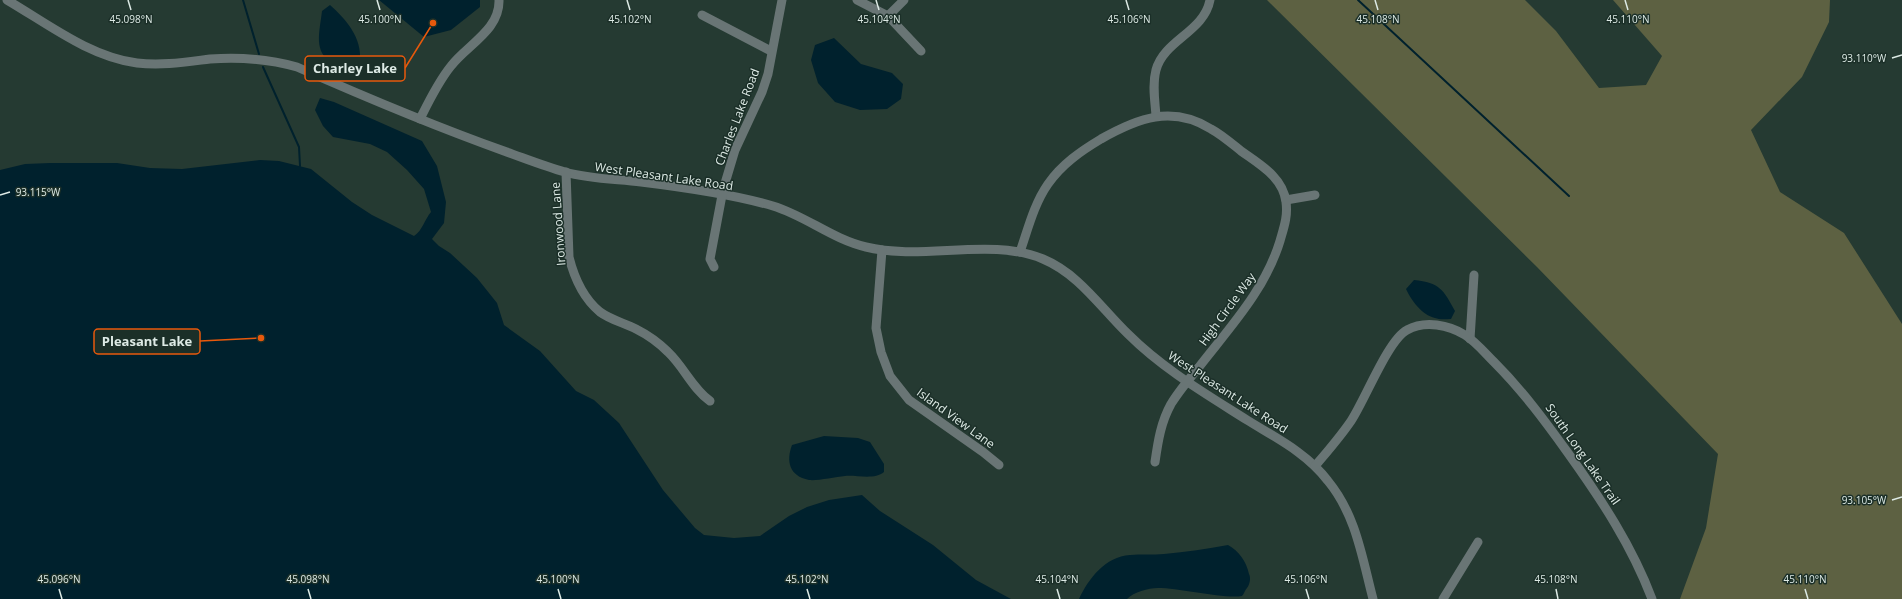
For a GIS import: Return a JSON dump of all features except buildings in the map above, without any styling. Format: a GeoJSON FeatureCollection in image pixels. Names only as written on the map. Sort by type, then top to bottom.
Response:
{"type":"FeatureCollection","features":[{"type":"Feature","properties":{"kind":"street","name":"West Pleasant Lake Road"},"geometry":{"type":"LineString","coordinates":[[7,0],[92,50],[120,60],[153,64],[231,58],[279,62],[297,67],[420,120],[566,172],[680,187],[774,206],[795,215],[835,237],[864,247],[910,252],[994,250],[1020,252],[1042,258],[1067,272],[1083,286],[1135,341],[1154,358],[1187,382],[1291,446],[1315,466],[1338,494],[1352,521],[1373,599]]}},
{"type":"Feature","properties":{"kind":"street"},"geometry":{"type":"LineString","coordinates":[[420,120],[437,86],[450,66],[484,35],[497,13],[499,0]]}},
{"type":"Feature","properties":{"kind":"street","name":"Charles Lake Road"},"geometry":{"type":"LineString","coordinates":[[714,267],[710,259],[722,195],[735,150],[762,92],[768,74],[771,51],[782,0]]}},
{"type":"Feature","properties":{"kind":"street"},"geometry":{"type":"LineString","coordinates":[[857,0],[888,16],[921,51]]}},
{"type":"Feature","properties":{"kind":"street"},"geometry":{"type":"LineString","coordinates":[[888,16],[904,0]]}},
{"type":"Feature","properties":{"kind":"street"},"geometry":{"type":"LineString","coordinates":[[1156,116],[1155,78],[1160,60],[1172,46],[1199,22],[1209,6],[1210,0]]}},
{"type":"Feature","properties":{"kind":"street"},"geometry":{"type":"LineString","coordinates":[[702,14],[771,51]]}},
{"type":"Feature","properties":{"kind":"street","name":"High Circle Way"},"geometry":{"type":"LineString","coordinates":[[1020,252],[1039,199],[1048,184],[1063,166],[1081,151],[1122,127],[1156,116],[1180,117],[1193,120],[1213,130],[1273,176],[1281,186],[1286,200],[1286,222],[1272,262],[1263,281],[1241,314],[1171,403],[1165,415],[1158,439],[1155,462]]}},
{"type":"Feature","properties":{"kind":"street","name":"Ironwood Lane"},"geometry":{"type":"LineString","coordinates":[[566,172],[570,256],[572,270],[583,293],[600,311],[636,328],[658,342],[680,365],[700,394],[710,401]]}},
{"type":"Feature","properties":{"kind":"street"},"geometry":{"type":"LineString","coordinates":[[1286,200],[1315,195]]}},
{"type":"Feature","properties":{"kind":"street","name":"Island View Lane"},"geometry":{"type":"LineString","coordinates":[[882,250],[876,328],[881,352],[890,376],[909,400],[999,465]]}},
{"type":"Feature","properties":{"kind":"street"},"geometry":{"type":"LineString","coordinates":[[1470,339],[1474,275]]}},
{"type":"Feature","properties":{"kind":"street","name":"South Long Lake Trail"},"geometry":{"type":"LineString","coordinates":[[1315,466],[1351,421],[1391,346],[1400,334],[1414,327],[1429,325],[1455,330],[1470,339],[1527,397],[1598,494],[1622,537],[1652,599]]}},
{"type":"Feature","properties":{"kind":"street"},"geometry":{"type":"LineString","coordinates":[[1443,599],[1478,542]]}},
{"type":"Feature","properties":{"kind":"green space"},"geometry":{"type":"Polygon","coordinates":[[[1267,0],[1525,0],[1556,31],[1599,88],[1646,85],[1662,56],[1613,0],[1830,0],[1829,22],[1802,77],[1751,130],[1780,192],[1844,233],[1902,324],[1902,599],[1680,599],[1706,528],[1718,454],[1537,267],[1267,0]]]}},
{"type":"Feature","properties":{"kind":"water"},"geometry":{"type":"Polygon","coordinates":[[[379,0],[480,0],[480,7],[451,30],[424,37],[379,0]]]}},
{"type":"Feature","properties":{"kind":"water"},"geometry":{"type":"Polygon","coordinates":[[[330,5],[342,16],[356,37],[360,52],[360,60],[354,64],[344,66],[334,63],[327,59],[320,48],[319,33],[322,11],[330,5]]]}},
{"type":"Feature","properties":{"kind":"water"},"geometry":{"type":"Polygon","coordinates":[[[834,38],[861,64],[892,73],[903,84],[901,99],[887,109],[860,110],[835,102],[818,83],[811,60],[815,45],[834,38]]]}},
{"type":"Feature","properties":{"kind":"water"},"geometry":{"type":"Polygon","coordinates":[[[320,98],[334,102],[422,141],[437,166],[446,202],[444,223],[432,239],[439,246],[450,253],[477,278],[497,303],[504,325],[540,351],[576,391],[594,400],[619,423],[663,490],[695,528],[704,535],[734,538],[760,536],[789,516],[807,507],[829,500],[862,495],[880,511],[933,545],[976,580],[1011,599],[0,599],[0,170],[25,164],[50,163],[117,163],[150,168],[182,169],[260,160],[279,161],[311,169],[352,202],[372,215],[414,236],[417,234],[431,212],[424,189],[407,170],[387,152],[370,144],[333,137],[323,126],[315,110],[320,98]]]}},
{"type":"Feature","properties":{"kind":"water"},"geometry":{"type":"Polygon","coordinates":[[[1414,280],[1435,285],[1444,292],[1455,311],[1451,319],[1439,319],[1426,314],[1421,310],[1406,289],[1414,280]]]}},
{"type":"Feature","properties":{"kind":"water"},"geometry":{"type":"Polygon","coordinates":[[[824,436],[858,438],[870,442],[884,464],[884,472],[871,477],[845,476],[812,480],[802,478],[797,475],[793,471],[789,462],[792,445],[824,436]]]}},
{"type":"Feature","properties":{"kind":"water"},"geometry":{"type":"Polygon","coordinates":[[[1228,545],[1236,550],[1242,557],[1250,576],[1249,585],[1242,596],[1234,597],[1158,588],[1141,591],[1133,594],[1127,599],[1079,599],[1093,576],[1099,570],[1106,564],[1121,557],[1130,555],[1172,553],[1228,545]]]}},
{"type":"Feature","properties":{"kind":"waterway"},"geometry":{"type":"LineString","coordinates":[[243,0],[259,54]]}},
{"type":"Feature","properties":{"kind":"waterway"},"geometry":{"type":"LineString","coordinates":[[1358,0],[1569,196]]}},
{"type":"Feature","properties":{"kind":"waterway"},"geometry":{"type":"LineString","coordinates":[[263,67],[299,147],[300,166]]}},
{"type":"Feature","properties":{"kind":"place","name":"Charley Lake"},"geometry":{"type":"Point","coordinates":[433,23]}},
{"type":"Feature","properties":{"kind":"place","name":"Pleasant Lake"},"geometry":{"type":"Point","coordinates":[261,338]}}]}
